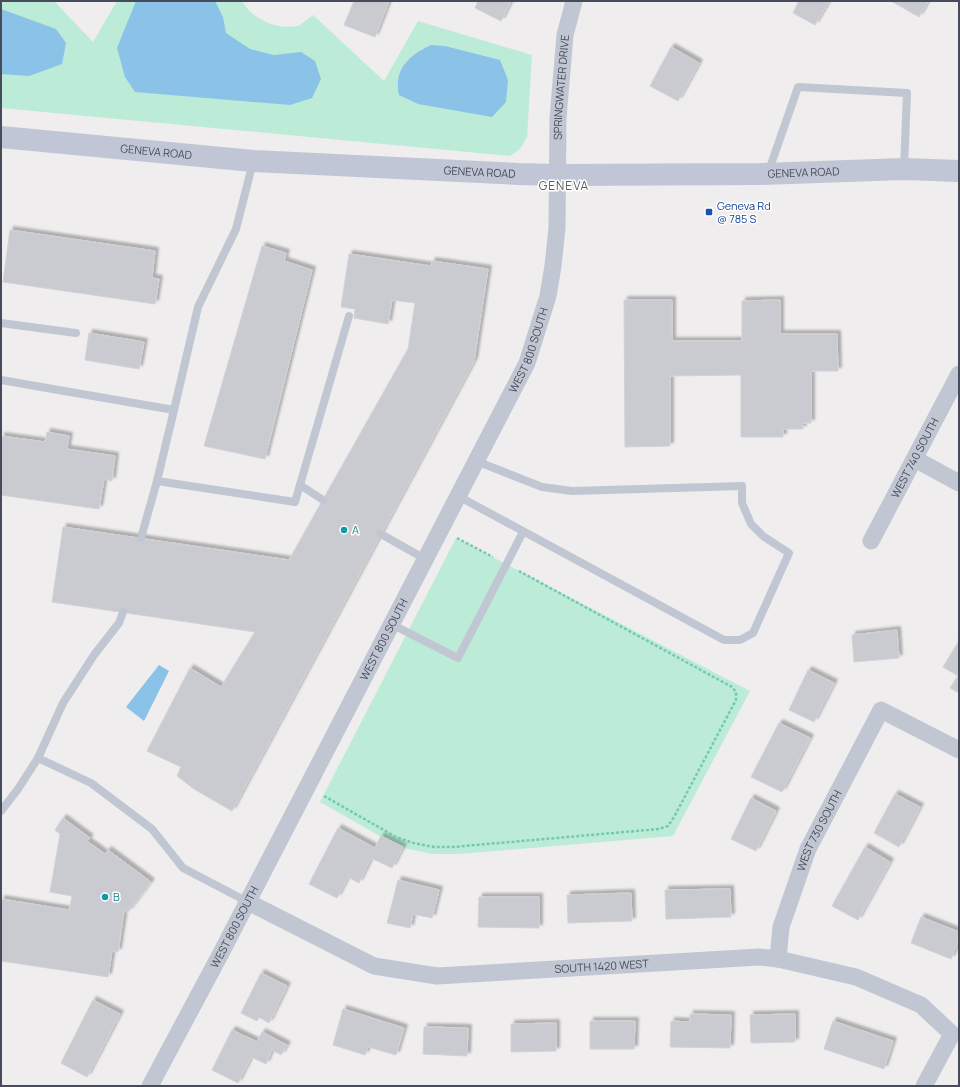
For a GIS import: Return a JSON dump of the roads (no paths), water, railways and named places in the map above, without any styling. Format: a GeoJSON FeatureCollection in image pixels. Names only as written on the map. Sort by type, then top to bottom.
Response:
{"type":"FeatureCollection","features":[{"type":"Feature","properties":{"kind":"main road","name":"GENEVA ROAD"},"geometry":{"type":"LineString","coordinates":[[1,137],[253,161],[558,175],[768,174],[904,169],[959,171]]}},
{"type":"Feature","properties":{"kind":"street","name":"SPRINGWATER DRIVE"},"geometry":{"type":"LineString","coordinates":[[558,175],[558,118],[565,35],[574,1]]}},
{"type":"Feature","properties":{"kind":"street","name":"WEST 800 SOUTH"},"geometry":{"type":"LineString","coordinates":[[150,1086],[248,902],[527,363],[548,296],[557,228],[558,175]]}},
{"type":"Feature","properties":{"kind":"street","name":"WEST 740 SOUTH"},"geometry":{"type":"LineString","coordinates":[[871,541],[959,374]]}},
{"type":"Feature","properties":{"kind":"street"},"geometry":{"type":"LineString","coordinates":[[915,459],[959,483]]}},
{"type":"Feature","properties":{"kind":"street","name":"WEST 730 SOUTH"},"geometry":{"type":"LineString","coordinates":[[778,959],[781,928],[808,849],[881,710],[959,750]]}},
{"type":"Feature","properties":{"kind":"street","name":"SOUTH 1420 WEST"},"geometry":{"type":"LineString","coordinates":[[248,902],[374,966],[437,976],[760,956],[856,977],[921,1005],[952,1034],[924,1086]]}},
{"type":"Feature","properties":{"kind":"lane"},"geometry":{"type":"LineString","coordinates":[[768,174],[798,87],[907,93],[904,169]]}},
{"type":"Feature","properties":{"kind":"lane"},"geometry":{"type":"LineString","coordinates":[[141,538],[174,410],[198,307],[236,229],[253,161]]}},
{"type":"Feature","properties":{"kind":"lane"},"geometry":{"type":"LineString","coordinates":[[156,481],[295,502],[349,316]]}},
{"type":"Feature","properties":{"kind":"lane"},"geometry":{"type":"LineString","coordinates":[[1,323],[76,333]]}},
{"type":"Feature","properties":{"kind":"lane"},"geometry":{"type":"LineString","coordinates":[[1,380],[174,410]]}},
{"type":"Feature","properties":{"kind":"lane"},"geometry":{"type":"LineString","coordinates":[[458,496],[724,640],[740,640],[753,633],[789,553],[763,536],[751,524],[742,503],[742,486],[572,491],[542,487],[476,461]]}},
{"type":"Feature","properties":{"kind":"lane"},"geometry":{"type":"LineString","coordinates":[[300,485],[323,500]]}},
{"type":"Feature","properties":{"kind":"lane"},"geometry":{"type":"LineString","coordinates":[[391,624],[458,658],[523,532]]}},
{"type":"Feature","properties":{"kind":"lane"},"geometry":{"type":"LineString","coordinates":[[381,534],[425,559]]}},
{"type":"Feature","properties":{"kind":"lane"},"geometry":{"type":"LineString","coordinates":[[1,811],[18,790],[38,758],[63,703],[94,655],[119,623],[123,612]]}},
{"type":"Feature","properties":{"kind":"lane"},"geometry":{"type":"LineString","coordinates":[[38,758],[91,783],[152,829],[183,868],[248,902]]}},
{"type":"Feature","properties":{"kind":"water"},"geometry":{"type":"Polygon","coordinates":[[[136,1],[215,1],[223,17],[226,33],[250,49],[274,55],[301,52],[315,61],[321,79],[312,98],[290,105],[135,92],[125,77],[117,48],[136,1]]]}},
{"type":"Feature","properties":{"kind":"water"},"geometry":{"type":"Polygon","coordinates":[[[1,9],[56,29],[66,43],[62,64],[29,76],[1,74],[1,9]]]}},
{"type":"Feature","properties":{"kind":"water"},"geometry":{"type":"Polygon","coordinates":[[[431,45],[445,46],[500,60],[508,80],[506,102],[492,117],[418,104],[399,95],[398,78],[404,64],[423,49],[431,45]]]}},
{"type":"Feature","properties":{"kind":"water"},"geometry":{"type":"Polygon","coordinates":[[[159,665],[169,671],[144,721],[126,707],[159,665]]]}},
{"type":"Feature","properties":{"kind":"place","name":"Geneva Rd @ 785 S"},"geometry":{"type":"Point","coordinates":[709,212]}},
{"type":"Feature","properties":{"kind":"place","name":"A"},"geometry":{"type":"Point","coordinates":[344,530]}},
{"type":"Feature","properties":{"kind":"place","name":"B"},"geometry":{"type":"Point","coordinates":[105,897]}},
{"type":"Feature","properties":{"kind":"district","name":"GENEVA"},"geometry":{"type":"Point","coordinates":[564,186]}}]}
